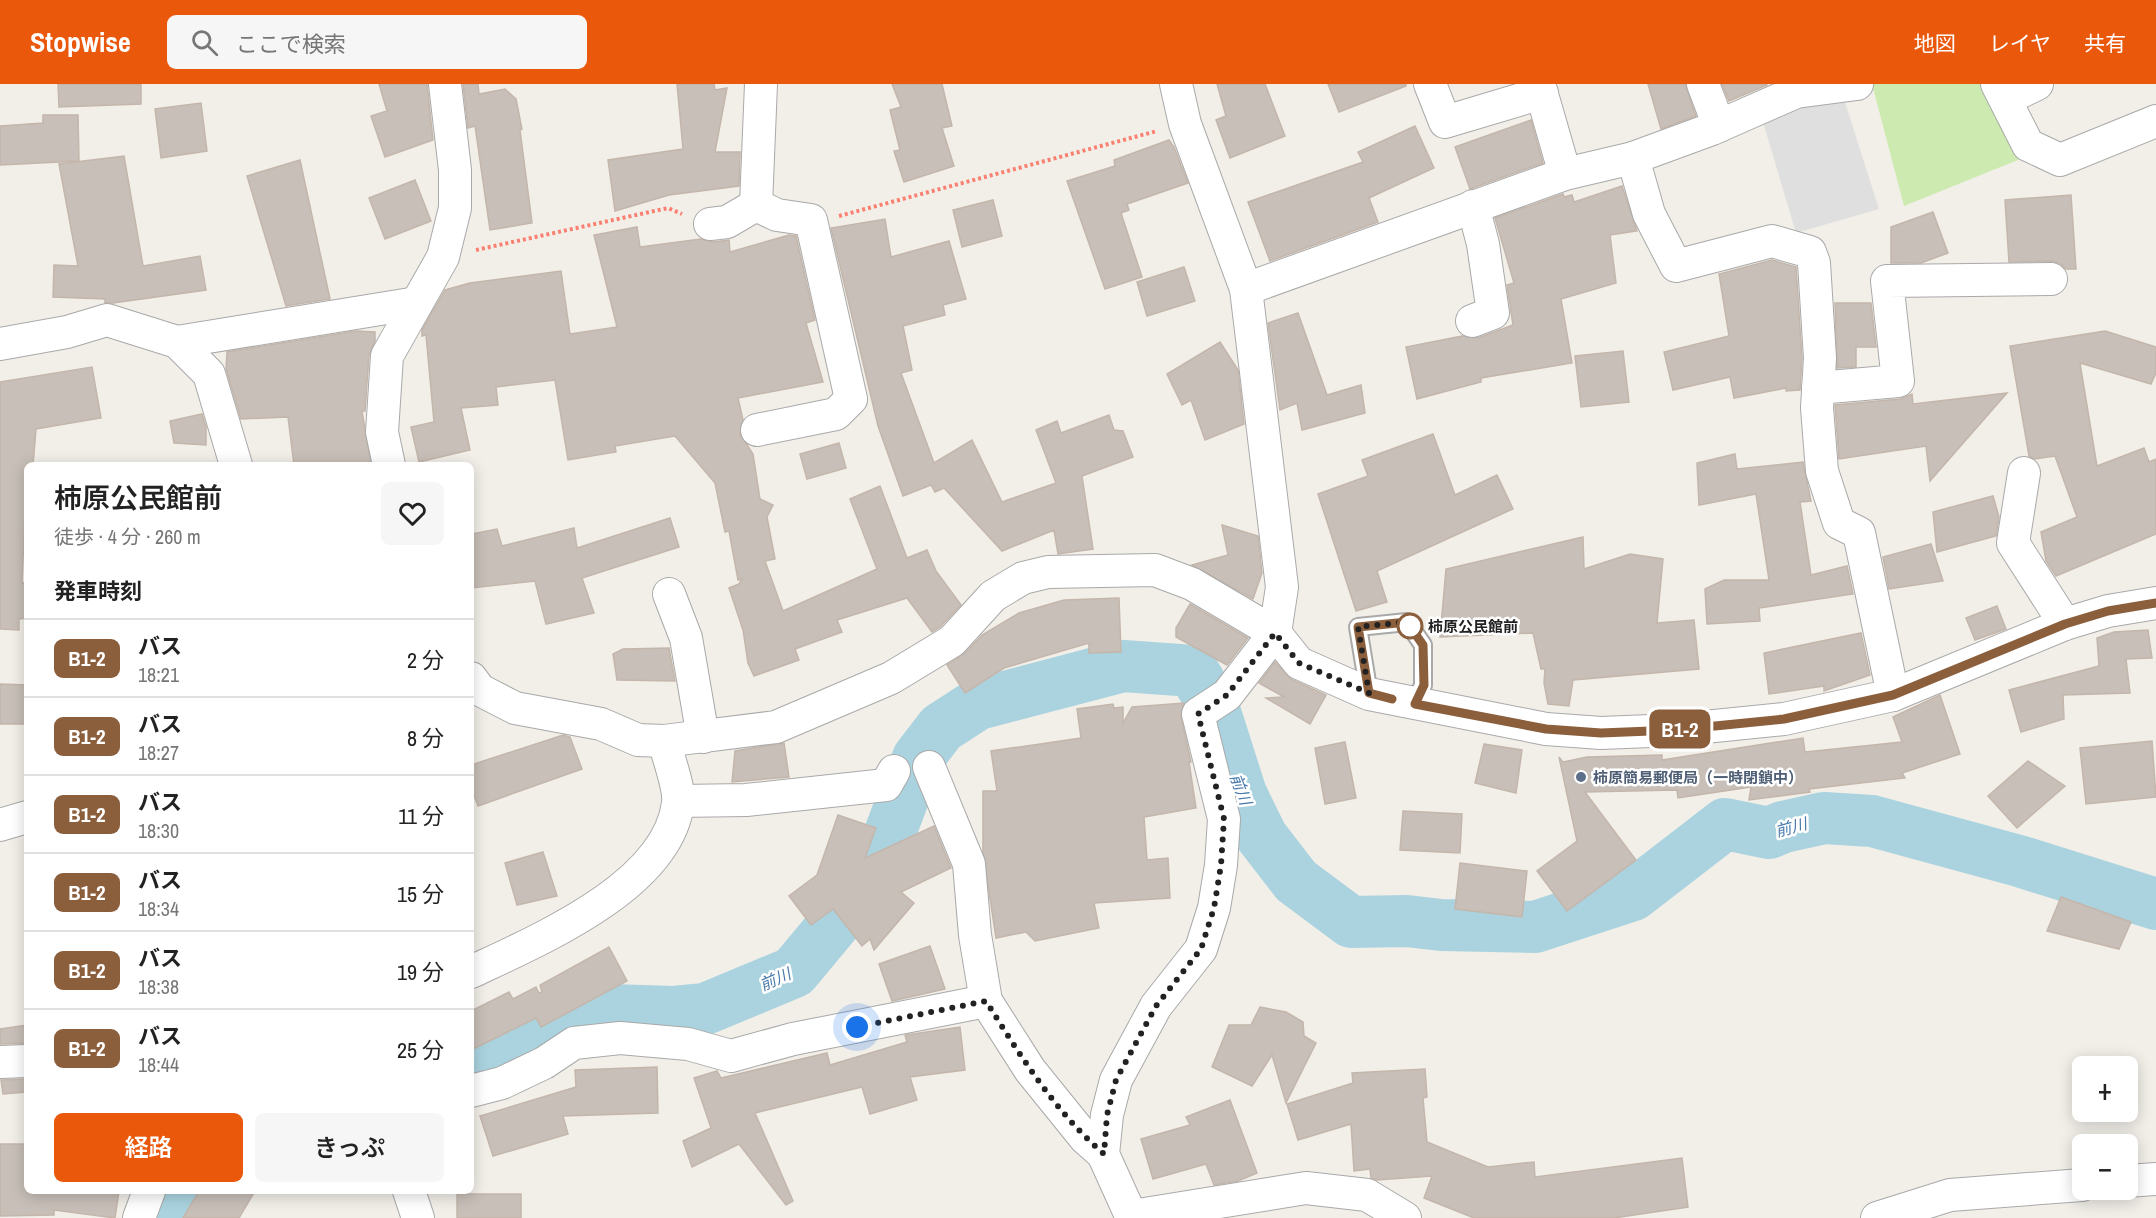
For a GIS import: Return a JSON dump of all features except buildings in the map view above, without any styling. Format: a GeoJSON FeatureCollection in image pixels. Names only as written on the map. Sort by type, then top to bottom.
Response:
{"type":"FeatureCollection","features":[{"type":"Feature","properties":{"kind":"street"},"geometry":{"type":"LineString","coordinates":[[388,462],[382,432],[387,356],[443,257],[455,208],[455,170],[445,84]]}},
{"type":"Feature","properties":{"kind":"street"},"geometry":{"type":"LineString","coordinates":[[756,205],[761,84]]}},
{"type":"Feature","properties":{"kind":"street"},"geometry":{"type":"LineString","coordinates":[[1104,1154],[1107,1115],[1116,1080],[1156,1006],[1201,949],[1214,908],[1221,865],[1224,819],[1198,714],[1227,695],[1275,633],[1282,587],[1246,290],[1185,124],[1176,84]]}},
{"type":"Feature","properties":{"kind":"street"},"geometry":{"type":"LineString","coordinates":[[1430,84],[1445,122],[1540,89],[1565,174]]}},
{"type":"Feature","properties":{"kind":"street"},"geometry":{"type":"LineString","coordinates":[[1703,84],[1719,126]]}},
{"type":"Feature","properties":{"kind":"street"},"geometry":{"type":"LineString","coordinates":[[1246,290],[1565,174],[1633,158],[1719,126],[1796,92],[1857,84]]}},
{"type":"Feature","properties":{"kind":"street"},"geometry":{"type":"LineString","coordinates":[[2037,84],[2001,92],[2028,145],[2060,160],[2156,120]]}},
{"type":"Feature","properties":{"kind":"street"},"geometry":{"type":"LineString","coordinates":[[1633,158],[1649,214],[1676,266],[1772,241],[1810,252],[1814,263],[1820,358],[1818,388],[1822,471],[1839,523],[1859,534],[1893,695]]}},
{"type":"Feature","properties":{"kind":"street"},"geometry":{"type":"LineString","coordinates":[[710,224],[727,222],[756,205]]}},
{"type":"Feature","properties":{"kind":"street"},"geometry":{"type":"LineString","coordinates":[[756,205],[777,215],[811,220],[851,399],[836,414],[757,430]]}},
{"type":"Feature","properties":{"kind":"street"},"geometry":{"type":"LineString","coordinates":[[1472,321],[1493,313],[1483,244],[1473,206]]}},
{"type":"Feature","properties":{"kind":"street"},"geometry":{"type":"LineString","coordinates":[[1818,388],[1898,381],[1887,281],[2051,279]]}},
{"type":"Feature","properties":{"kind":"street"},"geometry":{"type":"LineString","coordinates":[[0,344],[67,332],[106,320],[177,342],[417,303]]}},
{"type":"Feature","properties":{"kind":"street"},"geometry":{"type":"LineString","coordinates":[[177,342],[210,374],[235,462]]}},
{"type":"Feature","properties":{"kind":"street"},"geometry":{"type":"LineString","coordinates":[[2024,473],[2013,543],[2065,624]]}},
{"type":"Feature","properties":{"kind":"street"},"geometry":{"type":"LineString","coordinates":[[474,682],[480,690],[515,708],[600,724],[638,740],[664,741],[776,727],[891,678],[952,641],[993,596],[1023,578],[1048,572],[1155,570],[1192,584],[1275,633],[1299,663],[1369,693],[1546,729],[1601,733],[1675,730],[1784,719],[1893,695],[2065,624],[2108,611],[2156,603]]}},
{"type":"Feature","properties":{"kind":"street"},"geometry":{"type":"LineString","coordinates":[[669,594],[686,638],[703,737]]}},
{"type":"Feature","properties":{"kind":"street"},"geometry":{"type":"LineString","coordinates":[[474,970],[588,912],[636,879],[673,830],[679,801],[664,741]]}},
{"type":"Feature","properties":{"kind":"street"},"geometry":{"type":"LineString","coordinates":[[929,767],[969,864],[975,935],[986,1001],[1030,1070],[1085,1138],[1104,1154],[1132,1217],[1306,1188],[1367,1195],[1405,1218]]}},
{"type":"Feature","properties":{"kind":"street"},"geometry":{"type":"LineString","coordinates":[[679,801],[746,800],[886,785],[894,771]]}},
{"type":"Feature","properties":{"kind":"street"},"geometry":{"type":"LineString","coordinates":[[0,825],[24,818]]}},
{"type":"Feature","properties":{"kind":"street"},"geometry":{"type":"LineString","coordinates":[[474,1090],[502,1083],[544,1063],[574,1043],[620,1038],[688,1044],[731,1056],[793,1039],[986,1001]]}},
{"type":"Feature","properties":{"kind":"street"},"geometry":{"type":"LineString","coordinates":[[0,1062],[24,1061]]}},
{"type":"Feature","properties":{"kind":"street"},"geometry":{"type":"LineString","coordinates":[[2138,1180],[2156,1179]]}},
{"type":"Feature","properties":{"kind":"street"},"geometry":{"type":"LineString","coordinates":[[1877,1218],[1950,1195],[2072,1186]]}},
{"type":"Feature","properties":{"kind":"street"},"geometry":{"type":"LineString","coordinates":[[139,1218],[149,1194]]}},
{"type":"Feature","properties":{"kind":"street"},"geometry":{"type":"LineString","coordinates":[[410,1194],[418,1218]]}},
{"type":"Feature","properties":{"kind":"lane"},"geometry":{"type":"LineString","coordinates":[[1369,693],[1358,627],[1407,622],[1423,645],[1424,685],[1415,704]]}},
{"type":"Feature","properties":{"kind":"shaded area"},"geometry":{"type":"Polygon","coordinates":[[[1842,93],[1879,209],[1796,233],[1763,122],[1842,93]]]}},
{"type":"Feature","properties":{"kind":"green space"},"geometry":{"type":"Polygon","coordinates":[[[1872,84],[1986,84],[2023,158],[1904,206],[1872,84]]]}},
{"type":"Feature","properties":{"kind":"waterway","name":"前川"},"geometry":{"type":"LineString","coordinates":[[474,1073],[609,1010],[674,1012],[705,1009],[794,972],[874,876],[918,758],[941,728],[978,704],[1123,666],[1193,671],[1212,703],[1241,794],[1262,837],[1296,881],[1351,922],[1407,921],[1441,925],[1535,927],[1633,895],[1725,824],[1769,833],[1783,827],[1824,818],[1872,821],[2019,861],[2156,904]]}},
{"type":"Feature","properties":{"kind":"waterway","name":"前川"},"geometry":{"type":"LineString","coordinates":[[166,1218],[173,1194]]}},
{"type":"Feature","properties":{"kind":"bus line","name":"B1-2"},"geometry":{"type":"LineString","coordinates":[[1392,699],[1369,693],[1358,627],[1407,622],[1423,645],[1424,685],[1415,704],[1546,729],[1601,733],[1675,730],[1784,719],[1893,695],[2065,624],[2108,611],[2156,603]]}},
{"type":"Feature","properties":{"kind":"place","name":"柿原公民館前"},"geometry":{"type":"Point","coordinates":[1410,626]}},
{"type":"Feature","properties":{"kind":"place","name":"柿原簡易郵便局（一時閉鎖中）"},"geometry":{"type":"Point","coordinates":[1581,777]}},
{"type":"Feature","properties":{"kind":"route"},"geometry":{"type":"LineString","coordinates":[[857,1027],[986,1001],[1030,1070],[1085,1138],[1104,1154],[1107,1115],[1116,1080],[1156,1006],[1201,949],[1214,908],[1221,865],[1224,819],[1198,714],[1227,695],[1275,633],[1299,663],[1369,693],[1358,627],[1407,622],[1410,626]]}}]}
